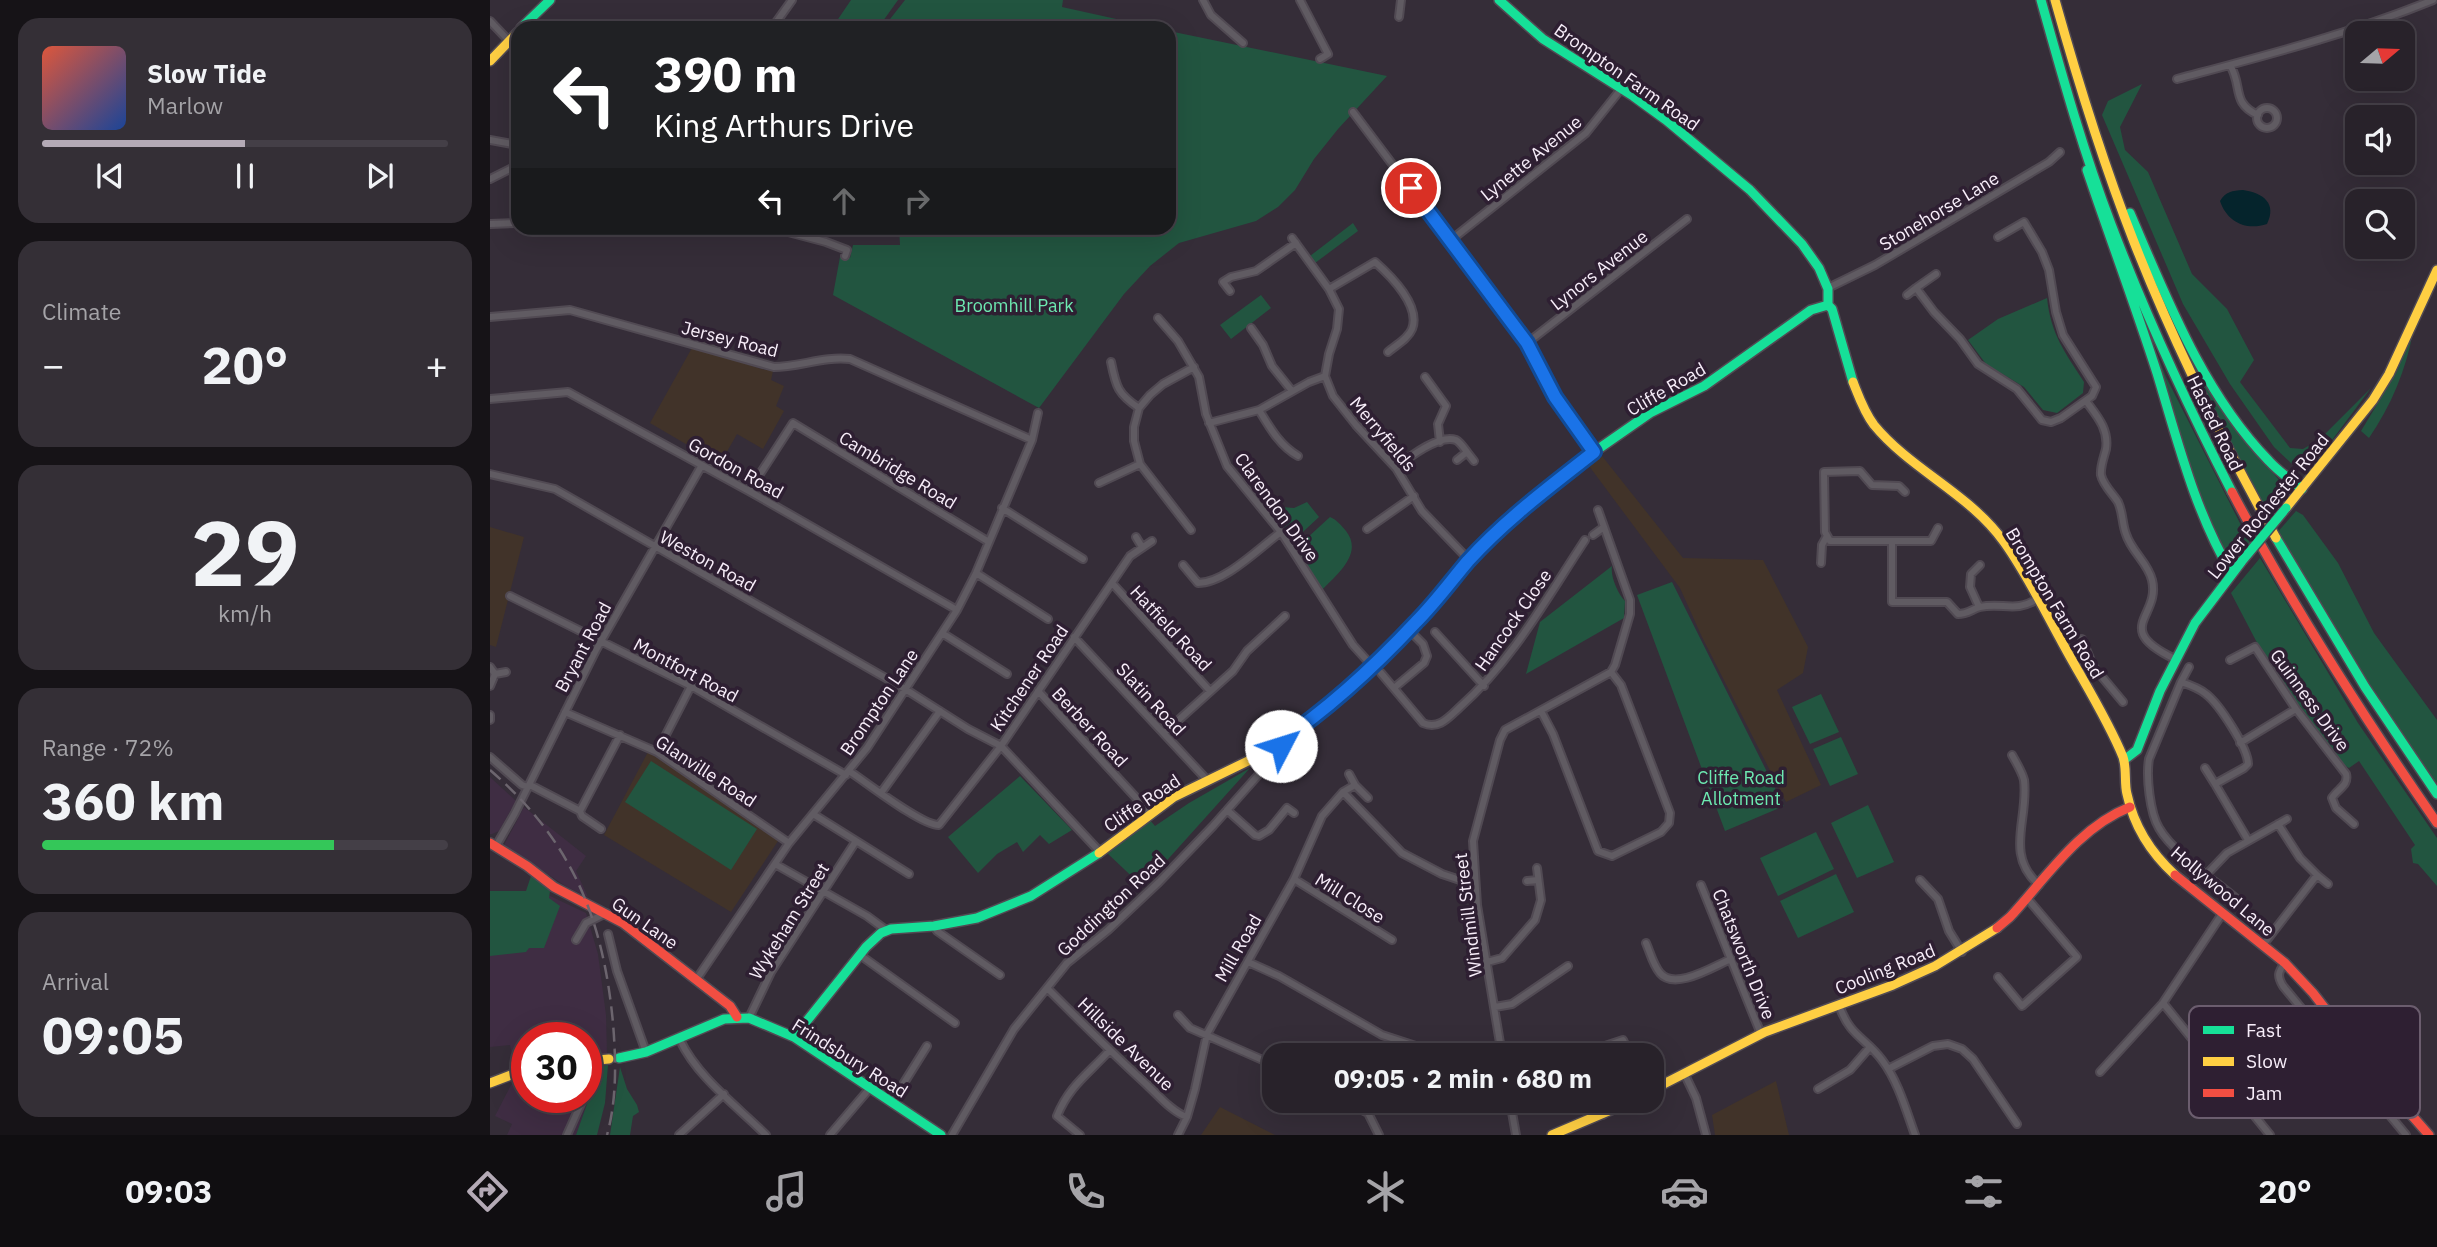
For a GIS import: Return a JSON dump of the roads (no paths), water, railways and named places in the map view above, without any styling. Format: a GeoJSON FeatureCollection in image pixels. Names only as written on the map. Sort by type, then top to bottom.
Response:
{"type":"FeatureCollection","features":[{"type":"Feature","properties":{"kind":"main road"},"geometry":{"type":"LineString","coordinates":[[528,21],[550,0]]}},
{"type":"Feature","properties":{"kind":"main road","name":"Brompton Farm Road"},"geometry":{"type":"LineString","coordinates":[[1499,0],[1543,39],[1622,89],[1696,144],[1790,230],[1814,260],[1828,288],[1828,305],[1832,309],[1849,373],[1858,397],[1874,425],[1902,454],[1958,497],[2004,542],[2079,673],[2124,760]]}},
{"type":"Feature","properties":{"kind":"main road","name":"Hasted Road"},"geometry":{"type":"LineString","coordinates":[[2041,0],[2067,92],[2111,222],[2174,374],[2225,480],[2319,645],[2385,751],[2437,822]]}},
{"type":"Feature","properties":{"kind":"main road","name":"Hasted Road"},"geometry":{"type":"LineString","coordinates":[[2055,0],[2087,110],[2146,274],[2191,380],[2255,505],[2398,741],[2437,794]]}},
{"type":"Feature","properties":{"kind":"main road"},"geometry":{"type":"LineString","coordinates":[[490,61],[510,42]]}},
{"type":"Feature","properties":{"kind":"main road"},"geometry":{"type":"LineString","coordinates":[[2067,92],[2091,186],[2157,371],[2188,476],[2216,547],[2232,573]]}},
{"type":"Feature","properties":{"kind":"main road"},"geometry":{"type":"LineString","coordinates":[[2087,110],[2164,295],[2202,368],[2256,447],[2302,489]]}},
{"type":"Feature","properties":{"kind":"main road","name":"Lower Rochester Road"},"geometry":{"type":"LineString","coordinates":[[2124,760],[2137,750],[2160,691],[2195,623],[2232,573],[2373,400],[2389,374],[2437,270]]}},
{"type":"Feature","properties":{"kind":"main road","name":"Cliffe Road"},"geometry":{"type":"LineString","coordinates":[[886,930],[934,926],[981,917],[1042,890],[1100,852],[1179,794],[1250,760],[1279,742],[1377,670],[1469,560],[1527,505],[1594,452],[1650,413],[1704,386],[1811,310],[1828,305]]}},
{"type":"Feature","properties":{"kind":"main road","name":"Hollywood Lane"},"geometry":{"type":"LineString","coordinates":[[2124,760],[2130,807],[2139,831],[2157,858],[2221,914],[2285,962],[2323,1006]]}},
{"type":"Feature","properties":{"kind":"main road","name":"Cooling Road"},"geometry":{"type":"LineString","coordinates":[[1664,1084],[1761,1034],[1806,1015],[1915,977],[1962,951],[2007,919],[2093,828],[2110,814],[2130,807]]}},
{"type":"Feature","properties":{"kind":"main road","name":"Gun Lane"},"geometry":{"type":"LineString","coordinates":[[493,844],[554,887],[629,927],[730,1006],[737,1017]]}},
{"type":"Feature","properties":{"kind":"main road"},"geometry":{"type":"LineString","coordinates":[[793,1037],[860,955],[886,930]]}},
{"type":"Feature","properties":{"kind":"main road"},"geometry":{"type":"LineString","coordinates":[[602,1059],[646,1052],[737,1017]]}},
{"type":"Feature","properties":{"kind":"main road","name":"Frindsbury Road"},"geometry":{"type":"LineString","coordinates":[[737,1017],[749,1018],[793,1037],[936,1133]]}},
{"type":"Feature","properties":{"kind":"main road"},"geometry":{"type":"LineString","coordinates":[[490,1083],[511,1075]]}},
{"type":"Feature","properties":{"kind":"main road"},"geometry":{"type":"LineString","coordinates":[[1552,1135],[1568,1132],[1606,1113]]}},
{"type":"Feature","properties":{"kind":"main road","name":"Hollywood Lane"},"geometry":{"type":"LineString","coordinates":[[2414,1118],[2429,1135]]}},
{"type":"Feature","properties":{"kind":"street"},"geometry":{"type":"LineString","coordinates":[[777,21],[792,0]]}},
{"type":"Feature","properties":{"kind":"street"},"geometry":{"type":"LineString","coordinates":[[1203,0],[1212,15],[1243,43]]}},
{"type":"Feature","properties":{"kind":"street"},"geometry":{"type":"LineString","coordinates":[[1300,0],[1328,54],[1320,59]]}},
{"type":"Feature","properties":{"kind":"street"},"geometry":{"type":"LineString","coordinates":[[1399,17],[1401,0]]}},
{"type":"Feature","properties":{"kind":"street"},"geometry":{"type":"LineString","coordinates":[[2177,79],[2340,33],[2433,0]]}},
{"type":"Feature","properties":{"kind":"street"},"geometry":{"type":"LineString","coordinates":[[490,22],[510,42]]}},
{"type":"Feature","properties":{"kind":"street"},"geometry":{"type":"LineString","coordinates":[[2230,65],[2235,74],[2239,100],[2247,110],[2258,115]]}},
{"type":"Feature","properties":{"kind":"street","name":"Lynette Avenue"},"geometry":{"type":"LineString","coordinates":[[1451,240],[1586,134],[1622,89]]}},
{"type":"Feature","properties":{"kind":"street"},"geometry":{"type":"LineString","coordinates":[[1353,112],[1527,343],[1559,404],[1594,452]]}},
{"type":"Feature","properties":{"kind":"street"},"geometry":{"type":"LineString","coordinates":[[490,140],[511,144]]}},
{"type":"Feature","properties":{"kind":"street","name":"Stonehorse Lane"},"geometry":{"type":"LineString","coordinates":[[1828,288],[1875,265],[2049,162],[2060,152]]}},
{"type":"Feature","properties":{"kind":"street"},"geometry":{"type":"LineString","coordinates":[[490,179],[511,168]]}},
{"type":"Feature","properties":{"kind":"street","name":"Lynors Avenue"},"geometry":{"type":"LineString","coordinates":[[1527,343],[1687,219]]}},
{"type":"Feature","properties":{"kind":"street"},"geometry":{"type":"LineString","coordinates":[[1916,288],[1978,364],[2017,390],[2040,419],[2046,422],[2056,421],[2095,394],[2096,387],[2061,332],[2050,274],[2042,252],[2024,222],[1998,237]]}},
{"type":"Feature","properties":{"kind":"street"},"geometry":{"type":"LineString","coordinates":[[490,224],[511,223]]}},
{"type":"Feature","properties":{"kind":"street"},"geometry":{"type":"LineString","coordinates":[[800,235],[847,250],[845,256]]}},
{"type":"Feature","properties":{"kind":"street"},"geometry":{"type":"LineString","coordinates":[[1209,423],[1259,410],[1325,376],[1337,329],[1339,309],[1329,289],[1294,241],[1256,271],[1231,277],[1223,282],[1230,291]]}},
{"type":"Feature","properties":{"kind":"street"},"geometry":{"type":"LineString","coordinates":[[1329,289],[1375,262],[1384,270],[1407,300],[1413,319],[1413,327],[1407,337],[1388,352]]}},
{"type":"Feature","properties":{"kind":"street"},"geometry":{"type":"LineString","coordinates":[[1907,295],[1936,274]]}},
{"type":"Feature","properties":{"kind":"street","name":"Jersey Road"},"geometry":{"type":"LineString","coordinates":[[490,317],[570,310],[774,367],[793,367],[839,358],[850,359],[1032,440]]}},
{"type":"Feature","properties":{"kind":"street","name":"Clarendon Drive"},"geometry":{"type":"LineString","coordinates":[[1158,318],[1178,341],[1195,368],[1209,423],[1227,467],[1281,532],[1353,645],[1377,670]]}},
{"type":"Feature","properties":{"kind":"street"},"geometry":{"type":"LineString","coordinates":[[1251,328],[1263,345],[1272,366],[1292,391]]}},
{"type":"Feature","properties":{"kind":"street"},"geometry":{"type":"LineString","coordinates":[[1111,362],[1116,387],[1122,396],[1139,408]]}},
{"type":"Feature","properties":{"kind":"street"},"geometry":{"type":"LineString","coordinates":[[1191,530],[1140,464],[1134,441],[1134,427],[1139,408],[1163,384],[1195,368]]}},
{"type":"Feature","properties":{"kind":"street","name":"Merryfields"},"geometry":{"type":"LineString","coordinates":[[1325,376],[1333,396],[1396,468],[1422,511],[1469,560]]}},
{"type":"Feature","properties":{"kind":"street"},"geometry":{"type":"LineString","coordinates":[[1425,377],[1446,406],[1438,424],[1440,442]]}},
{"type":"Feature","properties":{"kind":"street","name":"Gordon Road"},"geometry":{"type":"LineString","coordinates":[[490,398],[568,392],[749,491],[957,610]]}},
{"type":"Feature","properties":{"kind":"street"},"geometry":{"type":"LineString","coordinates":[[2086,401],[2101,422],[2106,436],[2102,479],[2119,504],[2126,535],[2152,581],[2151,596],[2143,621],[2143,634],[2153,647],[2175,659]]}},
{"type":"Feature","properties":{"kind":"street"},"geometry":{"type":"LineString","coordinates":[[1259,410],[1276,437],[1298,456]]}},
{"type":"Feature","properties":{"kind":"street","name":"Brompton Lane"},"geometry":{"type":"LineString","coordinates":[[696,980],[789,843],[867,748],[957,610],[976,573],[1032,440],[1038,413]]}},
{"type":"Feature","properties":{"kind":"street","name":"Cambridge Road"},"geometry":{"type":"LineString","coordinates":[[749,491],[793,422],[989,542]]}},
{"type":"Feature","properties":{"kind":"street"},"geometry":{"type":"LineString","coordinates":[[1396,468],[1425,447],[1455,440],[1474,461]]}},
{"type":"Feature","properties":{"kind":"street"},"geometry":{"type":"LineString","coordinates":[[1457,460],[1467,452]]}},
{"type":"Feature","properties":{"kind":"street"},"geometry":{"type":"LineString","coordinates":[[1860,471],[1865,463]]}},
{"type":"Feature","properties":{"kind":"street"},"geometry":{"type":"LineString","coordinates":[[1099,483],[1140,464]]}},
{"type":"Feature","properties":{"kind":"street","name":"Bryant Road"},"geometry":{"type":"LineString","coordinates":[[493,844],[529,786],[601,641],[702,465]]}},
{"type":"Feature","properties":{"kind":"street"},"geometry":{"type":"LineString","coordinates":[[1860,471],[1872,485],[1899,486],[1905,492]]}},
{"type":"Feature","properties":{"kind":"street"},"geometry":{"type":"LineString","coordinates":[[1860,471],[1824,472],[1825,532],[1830,541],[1931,541],[1938,528]]}},
{"type":"Feature","properties":{"kind":"street","name":"Weston Road"},"geometry":{"type":"LineString","coordinates":[[490,474],[555,489],[1001,746],[1100,852]]}},
{"type":"Feature","properties":{"kind":"street"},"geometry":{"type":"LineString","coordinates":[[1367,529],[1414,496]]}},
{"type":"Feature","properties":{"kind":"street"},"geometry":{"type":"LineString","coordinates":[[1002,508],[1083,559]]}},
{"type":"Feature","properties":{"kind":"street"},"geometry":{"type":"LineString","coordinates":[[1541,711],[1553,734],[1598,851],[1612,856],[1661,832],[1670,823],[1670,813],[1621,685],[1611,672],[1630,614],[1630,600],[1598,510]]}},
{"type":"Feature","properties":{"kind":"street"},"geometry":{"type":"LineString","coordinates":[[1593,535],[1604,527]]}},
{"type":"Feature","properties":{"kind":"street"},"geometry":{"type":"LineString","coordinates":[[1183,565],[1198,583],[1208,583],[1238,565],[1281,532]]}},
{"type":"Feature","properties":{"kind":"street"},"geometry":{"type":"LineString","coordinates":[[1821,563],[1822,545],[1828,536]]}},
{"type":"Feature","properties":{"kind":"street"},"geometry":{"type":"LineString","coordinates":[[1136,537],[1142,547]]}},
{"type":"Feature","properties":{"kind":"street","name":"Hancock Close"},"geometry":{"type":"LineString","coordinates":[[1377,670],[1423,723],[1432,725],[1443,722],[1484,686],[1527,632],[1585,540]]}},
{"type":"Feature","properties":{"kind":"street","name":"Kitchener Road"},"geometry":{"type":"LineString","coordinates":[[939,825],[1001,746],[1130,556],[1152,541]]}},
{"type":"Feature","properties":{"kind":"street"},"geometry":{"type":"LineString","coordinates":[[1892,541],[1892,602],[1947,602],[1958,614],[1967,614],[1979,607],[2020,607],[2037,599]]}},
{"type":"Feature","properties":{"kind":"street"},"geometry":{"type":"LineString","coordinates":[[1979,607],[1970,587],[1971,574],[1980,565]]}},
{"type":"Feature","properties":{"kind":"street"},"geometry":{"type":"LineString","coordinates":[[976,573],[1048,619]]}},
{"type":"Feature","properties":{"kind":"street","name":"Hatfield Road"},"geometry":{"type":"LineString","coordinates":[[1112,583],[1210,691]]}},
{"type":"Feature","properties":{"kind":"street","name":"Montfort Road"},"geometry":{"type":"LineString","coordinates":[[510,596],[691,686],[848,773],[932,825],[939,825]]}},
{"type":"Feature","properties":{"kind":"street"},"geometry":{"type":"LineString","coordinates":[[1164,733],[1233,671],[1247,651],[1285,616]]}},
{"type":"Feature","properties":{"kind":"street"},"geometry":{"type":"LineString","coordinates":[[1394,688],[1424,663],[1427,656],[1425,647],[1409,630]]}},
{"type":"Feature","properties":{"kind":"street"},"geometry":{"type":"LineString","coordinates":[[1435,632],[1484,686]]}},
{"type":"Feature","properties":{"kind":"street"},"geometry":{"type":"LineString","coordinates":[[942,633],[1007,674]]}},
{"type":"Feature","properties":{"kind":"street","name":"Slatin Road"},"geometry":{"type":"LineString","coordinates":[[1074,636],[1208,781]]}},
{"type":"Feature","properties":{"kind":"street"},"geometry":{"type":"LineString","coordinates":[[2082,639],[2093,666],[2123,702]]}},
{"type":"Feature","properties":{"kind":"street","name":"Guinness Drive"},"geometry":{"type":"LineString","coordinates":[[2230,660],[2255,647],[2296,709],[2346,774],[2345,785],[2332,798],[2336,808],[2354,824]]}},
{"type":"Feature","properties":{"kind":"street"},"geometry":{"type":"LineString","coordinates":[[2079,673],[2093,666]]}},
{"type":"Feature","properties":{"kind":"street"},"geometry":{"type":"LineString","coordinates":[[490,667],[495,674]]}},
{"type":"Feature","properties":{"kind":"street"},"geometry":{"type":"LineString","coordinates":[[2189,667],[2149,759],[2148,783],[2159,828],[2177,848],[2239,901]]}},
{"type":"Feature","properties":{"kind":"street"},"geometry":{"type":"LineString","coordinates":[[495,674],[506,672]]}},
{"type":"Feature","properties":{"kind":"street","name":"Windmill Street"},"geometry":{"type":"LineString","coordinates":[[1500,1043],[1475,885],[1473,841],[1500,740],[1505,730],[1611,672]]}},
{"type":"Feature","properties":{"kind":"street"},"geometry":{"type":"LineString","coordinates":[[490,686],[495,674]]}},
{"type":"Feature","properties":{"kind":"street"},"geometry":{"type":"LineString","coordinates":[[2181,682],[2202,690],[2209,696],[2222,712],[2246,753],[2248,764],[2215,785]]}},
{"type":"Feature","properties":{"kind":"street"},"geometry":{"type":"LineString","coordinates":[[657,752],[691,686]]}},
{"type":"Feature","properties":{"kind":"street","name":"Berber Road"},"geometry":{"type":"LineString","coordinates":[[1038,691],[1151,814]]}},
{"type":"Feature","properties":{"kind":"street"},"geometry":{"type":"LineString","coordinates":[[2240,743],[2296,709]]}},
{"type":"Feature","properties":{"kind":"street"},"geometry":{"type":"LineString","coordinates":[[881,793],[940,711]]}},
{"type":"Feature","properties":{"kind":"street","name":"Glanville Road"},"geometry":{"type":"LineString","coordinates":[[565,712],[657,752],[789,843]]}},
{"type":"Feature","properties":{"kind":"street"},"geometry":{"type":"LineString","coordinates":[[580,811],[620,735]]}},
{"type":"Feature","properties":{"kind":"street","name":"Goddington Road"},"geometry":{"type":"LineString","coordinates":[[953,1135],[1014,1029],[1067,963],[1139,901],[1227,810],[1276,753],[1280,747],[1279,742]]}},
{"type":"Feature","properties":{"kind":"street"},"geometry":{"type":"LineString","coordinates":[[2012,755],[2024,779],[2020,854],[2024,867],[2039,885]]}},
{"type":"Feature","properties":{"kind":"street"},"geometry":{"type":"LineString","coordinates":[[490,757],[522,785],[580,811],[582,816],[601,829]]}},
{"type":"Feature","properties":{"kind":"street"},"geometry":{"type":"LineString","coordinates":[[2205,768],[2248,839]]}},
{"type":"Feature","properties":{"kind":"street"},"geometry":{"type":"LineString","coordinates":[[1349,774],[1349,788],[1402,853],[1442,874],[1475,885]]}},
{"type":"Feature","properties":{"kind":"street"},"geometry":{"type":"LineString","coordinates":[[1349,788],[1368,798]]}},
{"type":"Feature","properties":{"kind":"street","name":"Mill Road"},"geometry":{"type":"LineString","coordinates":[[1178,1135],[1187,1117],[1207,1034],[1294,879],[1322,816],[1349,788]]}},
{"type":"Feature","properties":{"kind":"street"},"geometry":{"type":"LineString","coordinates":[[1227,810],[1259,836],[1269,830],[1287,808],[1294,813]]}},
{"type":"Feature","properties":{"kind":"street"},"geometry":{"type":"LineString","coordinates":[[813,814],[909,874]]}},
{"type":"Feature","properties":{"kind":"street"},"geometry":{"type":"LineString","coordinates":[[2207,874],[2227,853],[2287,819]]}},
{"type":"Feature","properties":{"kind":"street"},"geometry":{"type":"LineString","coordinates":[[2278,824],[2300,858],[2328,884]]}},
{"type":"Feature","properties":{"kind":"street","name":"Wykeham Street"},"geometry":{"type":"LineString","coordinates":[[749,1018],[771,972],[856,841]]}},
{"type":"Feature","properties":{"kind":"street"},"geometry":{"type":"LineString","coordinates":[[775,864],[867,916],[886,930]]}},
{"type":"Feature","properties":{"kind":"street"},"geometry":{"type":"LineString","coordinates":[[1487,962],[1502,958],[1534,922],[1541,902],[1537,868]]}},
{"type":"Feature","properties":{"kind":"street"},"geometry":{"type":"LineString","coordinates":[[2263,945],[2317,875]]}},
{"type":"Feature","properties":{"kind":"street","name":"Mill Close"},"geometry":{"type":"LineString","coordinates":[[1294,879],[1392,940]]}},
{"type":"Feature","properties":{"kind":"street"},"geometry":{"type":"LineString","coordinates":[[1527,881],[1538,880]]}},
{"type":"Feature","properties":{"kind":"street"},"geometry":{"type":"LineString","coordinates":[[1920,880],[1938,900],[1949,931],[1962,951]]}},
{"type":"Feature","properties":{"kind":"street","name":"Chatsworth Drive"},"geometry":{"type":"LineString","coordinates":[[1701,885],[1761,1034]]}},
{"type":"Feature","properties":{"kind":"street"},"geometry":{"type":"LineString","coordinates":[[1997,977],[2022,1006],[2077,957],[2027,898]]}},
{"type":"Feature","properties":{"kind":"street"},"geometry":{"type":"LineString","coordinates":[[576,940],[586,923],[606,913]]}},
{"type":"Feature","properties":{"kind":"street"},"geometry":{"type":"LineString","coordinates":[[2100,1072],[2163,1003],[2221,914]]}},
{"type":"Feature","properties":{"kind":"street"},"geometry":{"type":"LineString","coordinates":[[934,926],[1000,975]]}},
{"type":"Feature","properties":{"kind":"street"},"geometry":{"type":"LineString","coordinates":[[608,934],[617,971],[646,1052]]}},
{"type":"Feature","properties":{"kind":"street"},"geometry":{"type":"LineString","coordinates":[[1646,943],[1658,971],[1673,980],[1685,978],[1731,958]]}},
{"type":"Feature","properties":{"kind":"street"},"geometry":{"type":"LineString","coordinates":[[860,955],[955,1023]]}},
{"type":"Feature","properties":{"kind":"street"},"geometry":{"type":"LineString","coordinates":[[1248,962],[1279,976],[1382,1035],[1406,1043]]}},
{"type":"Feature","properties":{"kind":"street"},"geometry":{"type":"LineString","coordinates":[[2285,962],[2278,978],[2300,1006]]}},
{"type":"Feature","properties":{"kind":"street"},"geometry":{"type":"LineString","coordinates":[[1494,1007],[1512,1004],[1568,966]]}},
{"type":"Feature","properties":{"kind":"street","name":"Hillside Avenue"},"geometry":{"type":"LineString","coordinates":[[1048,989],[1109,1051],[1159,1097],[1187,1117]]}},
{"type":"Feature","properties":{"kind":"street"},"geometry":{"type":"LineString","coordinates":[[2163,1003],[2189,1035]]}},
{"type":"Feature","properties":{"kind":"street"},"geometry":{"type":"LineString","coordinates":[[1839,1005],[1850,1030],[1870,1047],[1888,1069],[1915,1135]]}},
{"type":"Feature","properties":{"kind":"street"},"geometry":{"type":"LineString","coordinates":[[1178,1015],[1190,1028],[1262,1059]]}},
{"type":"Feature","properties":{"kind":"street"},"geometry":{"type":"LineString","coordinates":[[680,1040],[697,1066],[766,1135]]}},
{"type":"Feature","properties":{"kind":"street"},"geometry":{"type":"LineString","coordinates":[[1888,1069],[1933,1046],[1948,1044],[1962,1049],[1973,1059],[2017,1124]]}},
{"type":"Feature","properties":{"kind":"street"},"geometry":{"type":"LineString","coordinates":[[892,1102],[927,1046]]}},
{"type":"Feature","properties":{"kind":"street"},"geometry":{"type":"LineString","coordinates":[[1818,1089],[1850,1070],[1870,1047]]}},
{"type":"Feature","properties":{"kind":"street"},"geometry":{"type":"LineString","coordinates":[[1080,1135],[1057,1116],[1064,1099],[1077,1082],[1109,1051]]}},
{"type":"Feature","properties":{"kind":"street"},"geometry":{"type":"LineString","coordinates":[[1684,1073],[1696,1098],[1706,1135]]}},
{"type":"Feature","properties":{"kind":"street"},"geometry":{"type":"LineString","coordinates":[[835,1133],[870,1088]]}},
{"type":"Feature","properties":{"kind":"street"},"geometry":{"type":"LineString","coordinates":[[679,1135],[724,1094]]}},
{"type":"Feature","properties":{"kind":"street"},"geometry":{"type":"LineString","coordinates":[[567,1135],[577,1113]]}},
{"type":"Feature","properties":{"kind":"street"},"geometry":{"type":"LineString","coordinates":[[1368,1113],[1379,1135]]}},
{"type":"Feature","properties":{"kind":"street"},"geometry":{"type":"LineString","coordinates":[[1512,1113],[1516,1135]]}},
{"type":"Feature","properties":{"kind":"street"},"geometry":{"type":"LineString","coordinates":[[2256,1118],[2270,1135]]}},
{"type":"Feature","properties":{"kind":"street"},"geometry":{"type":"LineString","coordinates":[[2392,1118],[2406,1135]]}},
{"type":"Feature","properties":{"kind":"water"},"geometry":{"type":"Polygon","coordinates":[[[2243,190],[2257,194],[2267,201],[2270,217],[2267,224],[2245,225],[2227,214],[2220,201],[2230,192],[2243,190]]]}},
{"type":"Feature","properties":{"kind":"railway"},"geometry":{"type":"LineString","coordinates":[[490,770],[542,824],[562,853],[591,915],[601,949],[613,1023],[614,1093],[607,1135]]}},
{"type":"Feature","properties":{"kind":"park label","name":"Broomhill Park"},"geometry":{"type":"Point","coordinates":[1014,305]}},
{"type":"Feature","properties":{"kind":"park label","name":"Cliffe Road Allotment"},"geometry":{"type":"Point","coordinates":[1741,787]}}]}
